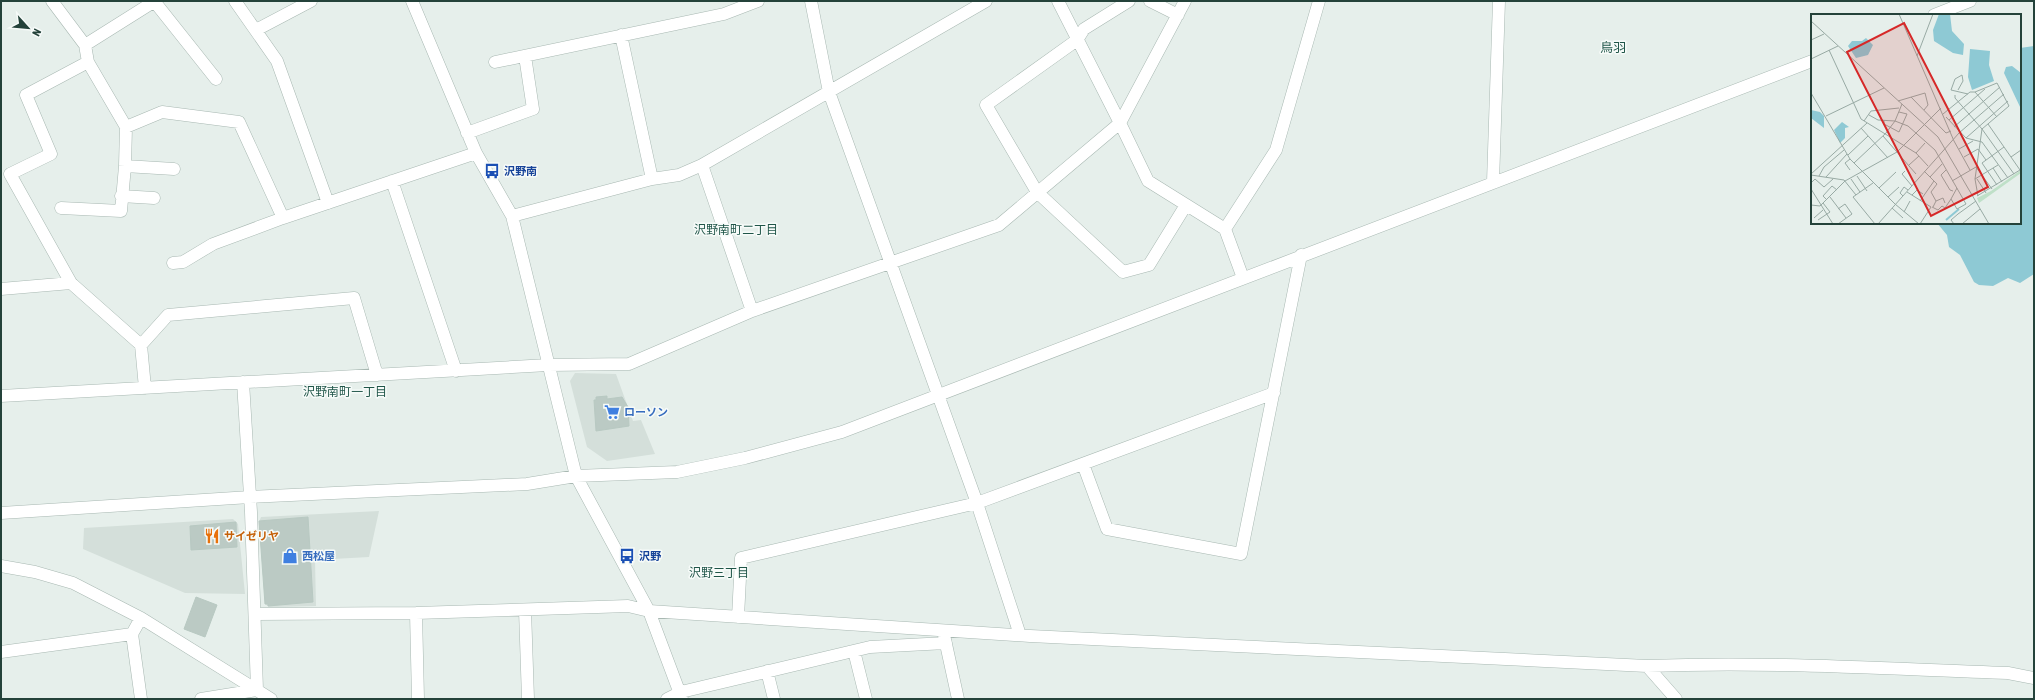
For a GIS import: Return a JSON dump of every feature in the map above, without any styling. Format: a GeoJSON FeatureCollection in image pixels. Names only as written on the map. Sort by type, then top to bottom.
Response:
{"type":"FeatureCollection","features":[{"type":"Feature","properties":{"kind":"street"},"geometry":{"type":"LineString","coordinates":[[52,1],[85,45],[88,62],[126,127],[125,166],[121,196],[121,211],[61,208]]}},
{"type":"Feature","properties":{"kind":"street"},"geometry":{"type":"LineString","coordinates":[[85,45],[155,1],[216,79]]}},
{"type":"Feature","properties":{"kind":"street"},"geometry":{"type":"LineString","coordinates":[[235,1],[278,61],[328,203]]}},
{"type":"Feature","properties":{"kind":"street"},"geometry":{"type":"LineString","coordinates":[[256,30],[311,1]]}},
{"type":"Feature","properties":{"kind":"street"},"geometry":{"type":"LineString","coordinates":[[412,1],[476,154],[512,216],[576,476],[649,611],[681,696]]}},
{"type":"Feature","properties":{"kind":"street"},"geometry":{"type":"LineString","coordinates":[[495,62],[724,14],[758,1]]}},
{"type":"Feature","properties":{"kind":"street"},"geometry":{"type":"LineString","coordinates":[[811,1],[829,92],[892,262],[977,504],[1020,635]]}},
{"type":"Feature","properties":{"kind":"street"},"geometry":{"type":"LineString","coordinates":[[512,216],[652,179],[678,175],[702,165],[986,1]]}},
{"type":"Feature","properties":{"kind":"street"},"geometry":{"type":"LineString","coordinates":[[1058,1],[1076,40],[1120,123],[1148,182],[1225,229],[1243,278]]}},
{"type":"Feature","properties":{"kind":"street"},"geometry":{"type":"LineString","coordinates":[[1130,1],[1084,29],[1076,40],[986,105],[1037,192],[1123,272],[1149,265],[1186,205]]}},
{"type":"Feature","properties":{"kind":"street"},"geometry":{"type":"LineString","coordinates":[[1150,1],[1178,15]]}},
{"type":"Feature","properties":{"kind":"street"},"geometry":{"type":"LineString","coordinates":[[1,396],[548,365],[629,364],[752,311],[1000,225],[1120,123],[1185,1]]}},
{"type":"Feature","properties":{"kind":"street"},"geometry":{"type":"LineString","coordinates":[[1225,229],[1276,150],[1319,1]]}},
{"type":"Feature","properties":{"kind":"street"},"geometry":{"type":"LineString","coordinates":[[1493,182],[1499,1]]}},
{"type":"Feature","properties":{"kind":"street"},"geometry":{"type":"LineString","coordinates":[[1937,14],[1970,1]]}},
{"type":"Feature","properties":{"kind":"street"},"geometry":{"type":"LineString","coordinates":[[621,36],[652,179]]}},
{"type":"Feature","properties":{"kind":"street"},"geometry":{"type":"LineString","coordinates":[[467,133],[533,109],[525,56]]}},
{"type":"Feature","properties":{"kind":"street"},"geometry":{"type":"LineString","coordinates":[[88,62],[26,95],[51,154],[10,174],[71,283],[142,345],[145,388]]}},
{"type":"Feature","properties":{"kind":"street"},"geometry":{"type":"LineString","coordinates":[[1,513],[250,497],[527,484],[576,476],[677,472],[745,458],[842,432],[1301,255],[1811,62]]}},
{"type":"Feature","properties":{"kind":"street"},"geometry":{"type":"LineString","coordinates":[[126,127],[162,112],[239,122],[283,218]]}},
{"type":"Feature","properties":{"kind":"street"},"geometry":{"type":"LineString","coordinates":[[173,263],[183,262],[213,244],[283,218],[476,154]]}},
{"type":"Feature","properties":{"kind":"street"},"geometry":{"type":"LineString","coordinates":[[702,165],[752,311]]}},
{"type":"Feature","properties":{"kind":"street"},"geometry":{"type":"LineString","coordinates":[[125,166],[174,169]]}},
{"type":"Feature","properties":{"kind":"street"},"geometry":{"type":"LineString","coordinates":[[392,181],[456,371]]}},
{"type":"Feature","properties":{"kind":"street"},"geometry":{"type":"LineString","coordinates":[[121,196],[154,198]]}},
{"type":"Feature","properties":{"kind":"street"},"geometry":{"type":"LineString","coordinates":[[1083,464],[1107,529],[1241,554],[1301,255]]}},
{"type":"Feature","properties":{"kind":"street"},"geometry":{"type":"LineString","coordinates":[[1,289],[71,283]]}},
{"type":"Feature","properties":{"kind":"street"},"geometry":{"type":"LineString","coordinates":[[142,345],[168,315],[354,298],[377,375]]}},
{"type":"Feature","properties":{"kind":"street"},"geometry":{"type":"LineString","coordinates":[[243,382],[250,497],[257,690]]}},
{"type":"Feature","properties":{"kind":"street"},"geometry":{"type":"LineString","coordinates":[[738,617],[741,558],[977,504],[1274,394]]}},
{"type":"Feature","properties":{"kind":"street"},"geometry":{"type":"LineString","coordinates":[[1,566],[35,572],[73,583],[141,618],[271,699]]}},
{"type":"Feature","properties":{"kind":"street"},"geometry":{"type":"LineString","coordinates":[[255,614],[416,613],[628,606],[649,611],[1020,635],[1647,666],[1687,665],[1827,667],[2008,673],[2034,678]]}},
{"type":"Feature","properties":{"kind":"street"},"geometry":{"type":"LineString","coordinates":[[525,610],[528,699]]}},
{"type":"Feature","properties":{"kind":"street"},"geometry":{"type":"LineString","coordinates":[[416,613],[418,699]]}},
{"type":"Feature","properties":{"kind":"street"},"geometry":{"type":"LineString","coordinates":[[141,618],[132,634],[141,699]]}},
{"type":"Feature","properties":{"kind":"street"},"geometry":{"type":"LineString","coordinates":[[943,630],[958,699]]}},
{"type":"Feature","properties":{"kind":"street"},"geometry":{"type":"LineString","coordinates":[[1,652],[132,634]]}},
{"type":"Feature","properties":{"kind":"street"},"geometry":{"type":"LineString","coordinates":[[667,699],[767,671],[870,647],[946,643]]}},
{"type":"Feature","properties":{"kind":"street"},"geometry":{"type":"LineString","coordinates":[[854,651],[866,699]]}},
{"type":"Feature","properties":{"kind":"street"},"geometry":{"type":"LineString","coordinates":[[1647,666],[1676,699]]}},
{"type":"Feature","properties":{"kind":"street"},"geometry":{"type":"LineString","coordinates":[[767,671],[774,699]]}},
{"type":"Feature","properties":{"kind":"street"},"geometry":{"type":"LineString","coordinates":[[201,699],[257,690]]}},
{"type":"Feature","properties":{"kind":"shaded area"},"geometry":{"type":"Polygon","coordinates":[[[575,373],[616,374],[633,421],[641,420],[655,454],[607,461],[587,447],[570,381],[575,373]]]}},
{"type":"Feature","properties":{"kind":"shaded area"},"geometry":{"type":"Polygon","coordinates":[[[379,511],[369,557],[315,560],[316,606],[269,607],[265,604],[259,522],[261,517],[379,511]]]}},
{"type":"Feature","properties":{"kind":"shaded area"},"geometry":{"type":"Polygon","coordinates":[[[233,519],[238,524],[245,594],[185,593],[83,549],[84,528],[233,519]]]}},
{"type":"Feature","properties":{"kind":"water"},"geometry":{"type":"Polygon","coordinates":[[[2034,46],[2034,274],[2020,283],[2008,278],[1993,286],[1979,285],[1974,282],[1960,255],[1949,247],[1947,235],[1938,224],[2021,224],[2021,48],[2034,46]]]}},
{"type":"Feature","properties":{"kind":"building"},"geometry":{"type":"Polygon","coordinates":[[[607,396],[607,399],[622,397],[628,407],[629,426],[596,431],[594,400],[596,400],[596,397],[607,396]]]}},
{"type":"Feature","properties":{"kind":"building"},"geometry":{"type":"Polygon","coordinates":[[[308,517],[313,602],[268,606],[268,604],[265,604],[259,521],[308,517]]]}},
{"type":"Feature","properties":{"kind":"building"},"geometry":{"type":"Polygon","coordinates":[[[236,522],[237,547],[191,550],[190,526],[236,522]]]}},
{"type":"Feature","properties":{"kind":"building"},"geometry":{"type":"Polygon","coordinates":[[[196,597],[217,605],[205,637],[184,629],[196,597]]]}},
{"type":"Feature","properties":{"kind":"place","name":"沢野南"},"geometry":{"type":"Point","coordinates":[492,171]}},
{"type":"Feature","properties":{"kind":"place","name":"ローソン"},"geometry":{"type":"Point","coordinates":[612,412]}},
{"type":"Feature","properties":{"kind":"place","name":"サイゼリヤ"},"geometry":{"type":"Point","coordinates":[212,536]}},
{"type":"Feature","properties":{"kind":"place","name":"西松屋"},"geometry":{"type":"Point","coordinates":[290,556]}},
{"type":"Feature","properties":{"kind":"place","name":"沢野"},"geometry":{"type":"Point","coordinates":[627,556]}},
{"type":"Feature","properties":{"kind":"district","name":"鳥羽"},"geometry":{"type":"Point","coordinates":[1613,47]}},
{"type":"Feature","properties":{"kind":"district","name":"沢野南町二丁目"},"geometry":{"type":"Point","coordinates":[736,230]}},
{"type":"Feature","properties":{"kind":"district","name":"沢野南町一丁目"},"geometry":{"type":"Point","coordinates":[345,392]}},
{"type":"Feature","properties":{"kind":"district","name":"沢野三丁目"},"geometry":{"type":"Point","coordinates":[719,573]}}]}
